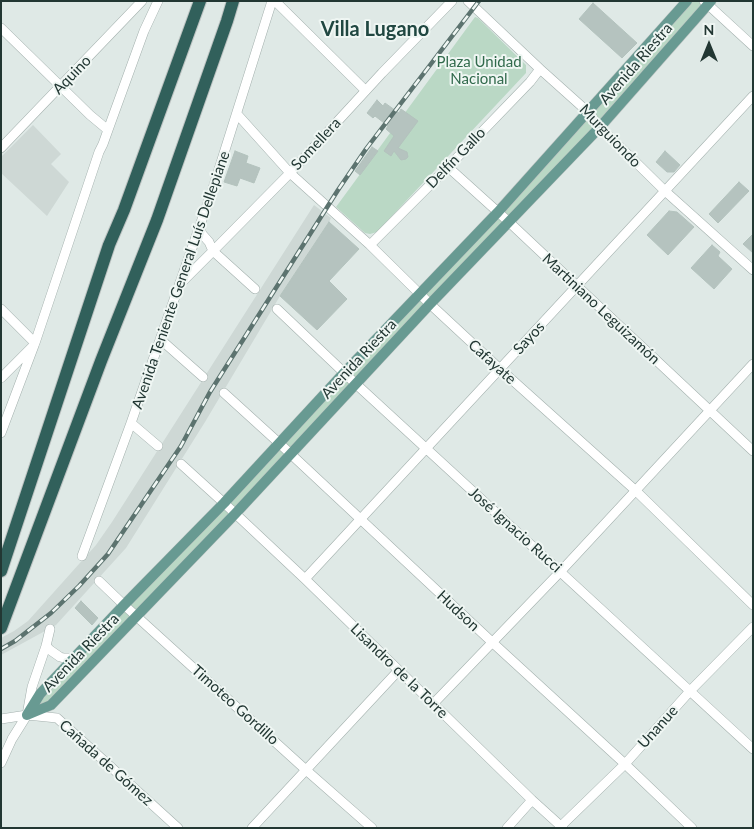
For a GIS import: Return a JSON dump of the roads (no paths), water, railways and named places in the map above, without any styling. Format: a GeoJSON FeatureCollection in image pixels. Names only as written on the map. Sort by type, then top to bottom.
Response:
{"type":"FeatureCollection","features":[{"type":"Feature","properties":{"kind":"highway"},"geometry":{"type":"LineString","coordinates":[[1,571],[109,245],[124,210],[200,1]]}},
{"type":"Feature","properties":{"kind":"highway"},"geometry":{"type":"LineString","coordinates":[[1,628],[101,361],[157,220],[233,1]]}},
{"type":"Feature","properties":{"kind":"main road","name":"Avenida Riestra"},"geometry":{"type":"LineString","coordinates":[[27,715],[40,694],[73,658],[224,503],[344,373],[498,212],[687,1]]}},
{"type":"Feature","properties":{"kind":"main road","name":"Avenida Riestra"},"geometry":{"type":"LineString","coordinates":[[27,715],[51,705],[235,514],[430,304],[600,127],[707,2]]}},
{"type":"Feature","properties":{"kind":"street","name":"Aquino"},"geometry":{"type":"LineString","coordinates":[[1,148],[142,1]]}},
{"type":"Feature","properties":{"kind":"street"},"geometry":{"type":"LineString","coordinates":[[1,433],[35,343],[108,130],[144,31],[158,1]]}},
{"type":"Feature","properties":{"kind":"street"},"geometry":{"type":"LineString","coordinates":[[274,1],[365,90]]}},
{"type":"Feature","properties":{"kind":"street","name":"Avenida Teniente General Luís Dellepiane"},"geometry":{"type":"LineString","coordinates":[[82,556],[131,423],[220,167],[274,1]]}},
{"type":"Feature","properties":{"kind":"street","name":"Somellera"},"geometry":{"type":"LineString","coordinates":[[179,284],[290,173],[365,90],[452,1]]}},
{"type":"Feature","properties":{"kind":"street","name":"Murguiondo"},"geometry":{"type":"LineString","coordinates":[[468,1],[588,112],[600,127],[665,191],[753,270]]}},
{"type":"Feature","properties":{"kind":"street"},"geometry":{"type":"LineString","coordinates":[[707,2],[753,46]]}},
{"type":"Feature","properties":{"kind":"street"},"geometry":{"type":"LineString","coordinates":[[1,28],[90,115],[108,130]]}},
{"type":"Feature","properties":{"kind":"street","name":"Delfín Gallo"},"geometry":{"type":"LineString","coordinates":[[370,245],[448,167],[530,82],[540,69]]}},
{"type":"Feature","properties":{"kind":"street","name":"Sayos"},"geometry":{"type":"LineString","coordinates":[[305,579],[753,96]]}},
{"type":"Feature","properties":{"kind":"street","name":"Cafayate"},"geometry":{"type":"LineString","coordinates":[[237,114],[290,173],[370,245],[500,369],[635,490],[753,605]]}},
{"type":"Feature","properties":{"kind":"street","name":"Martiniano Leguizamón"},"geometry":{"type":"LineString","coordinates":[[448,167],[753,451]]}},
{"type":"Feature","properties":{"kind":"street"},"geometry":{"type":"LineString","coordinates":[[200,224],[202,234],[209,242],[213,251],[255,288]]}},
{"type":"Feature","properties":{"kind":"street"},"geometry":{"type":"LineString","coordinates":[[1,309],[35,343]]}},
{"type":"Feature","properties":{"kind":"street","name":"José Ignacio Rucci"},"geometry":{"type":"LineString","coordinates":[[277,309],[426,449],[753,749]]}},
{"type":"Feature","properties":{"kind":"street"},"geometry":{"type":"LineString","coordinates":[[160,339],[203,377]]}},
{"type":"Feature","properties":{"kind":"street"},"geometry":{"type":"LineString","coordinates":[[1,378],[35,343]]}},
{"type":"Feature","properties":{"kind":"street"},"geometry":{"type":"LineString","coordinates":[[434,704],[753,364]]}},
{"type":"Feature","properties":{"kind":"street","name":"Hudson"},"geometry":{"type":"LineString","coordinates":[[224,393],[692,828]]}},
{"type":"Feature","properties":{"kind":"street"},"geometry":{"type":"LineString","coordinates":[[131,423],[158,446]]}},
{"type":"Feature","properties":{"kind":"street"},"geometry":{"type":"LineString","coordinates":[[181,464],[224,503]]}},
{"type":"Feature","properties":{"kind":"street","name":"Lisandro de la Torre"},"geometry":{"type":"LineString","coordinates":[[224,503],[562,827]]}},
{"type":"Feature","properties":{"kind":"street","name":"Timoteo Gordillo"},"geometry":{"type":"LineString","coordinates":[[100,581],[136,616],[372,828]]}},
{"type":"Feature","properties":{"kind":"street","name":"Unanue"},"geometry":{"type":"LineString","coordinates":[[562,827],[625,764],[690,692],[753,627]]}},
{"type":"Feature","properties":{"kind":"street"},"geometry":{"type":"LineString","coordinates":[[1,763],[12,739],[27,715],[32,687],[50,629]]}},
{"type":"Feature","properties":{"kind":"street"},"geometry":{"type":"LineString","coordinates":[[46,646],[60,657],[73,658]]}},
{"type":"Feature","properties":{"kind":"street"},"geometry":{"type":"LineString","coordinates":[[252,828],[398,670]]}},
{"type":"Feature","properties":{"kind":"street","name":"Cañada de Gómez"},"geometry":{"type":"LineString","coordinates":[[2,719],[27,715],[57,718],[178,828]]}},
{"type":"Feature","properties":{"kind":"street"},"geometry":{"type":"LineString","coordinates":[[507,828],[532,800]]}},
{"type":"Feature","properties":{"kind":"railway"},"geometry":{"type":"LineString","coordinates":[[1,649],[15,641],[51,613],[108,554],[181,446],[210,392],[338,190],[366,149],[479,1]]}},
{"type":"Feature","properties":{"kind":"district","name":"Villa Lugano"},"geometry":{"type":"Point","coordinates":[375,30]}},
{"type":"Feature","properties":{"kind":"park label","name":"Plaza Unidad Nacional"},"geometry":{"type":"Point","coordinates":[479,70]}}]}
